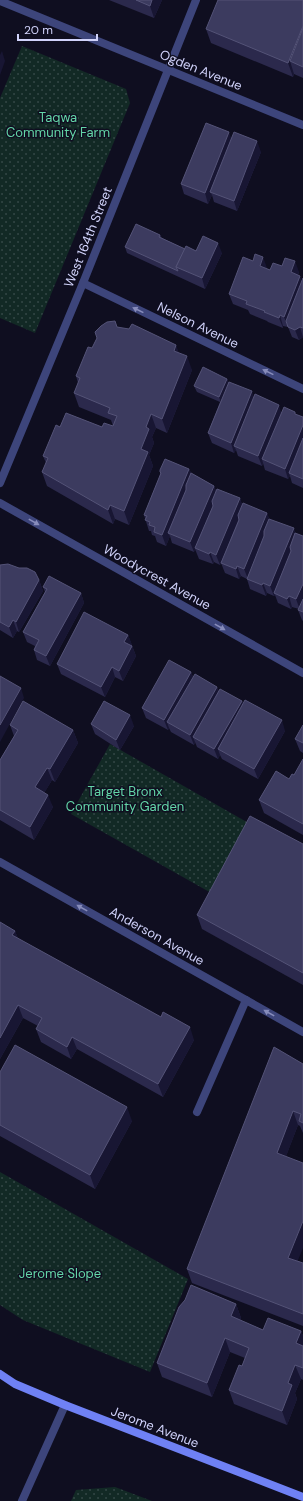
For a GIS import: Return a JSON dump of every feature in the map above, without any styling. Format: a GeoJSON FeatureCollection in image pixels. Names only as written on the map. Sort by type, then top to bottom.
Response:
{"type":"FeatureCollection","features":[{"type":"Feature","properties":{"kind":"main road","name":"Jerome Avenue"},"geometry":{"type":"LineString","coordinates":[[0,1374],[15,1384],[65,1405],[303,1497]]}},
{"type":"Feature","properties":{"kind":"street","name":"West 164th Street"},"geometry":{"type":"LineString","coordinates":[[0,482],[83,283],[196,0]]}},
{"type":"Feature","properties":{"kind":"street","name":"Ogden Avenue"},"geometry":{"type":"LineString","coordinates":[[0,1],[303,125]]}},
{"type":"Feature","properties":{"kind":"street","name":"Nelson Avenue"},"geometry":{"type":"LineString","coordinates":[[83,283],[303,389]]}},
{"type":"Feature","properties":{"kind":"street","name":"Woodycrest Avenue"},"geometry":{"type":"LineString","coordinates":[[0,503],[303,673]]}},
{"type":"Feature","properties":{"kind":"street","name":"Anderson Avenue"},"geometry":{"type":"LineString","coordinates":[[0,862],[303,1032]]}},
{"type":"Feature","properties":{"kind":"street"},"geometry":{"type":"LineString","coordinates":[[196,1112],[246,1000]]}},
{"type":"Feature","properties":{"kind":"street"},"geometry":{"type":"LineString","coordinates":[[22,1501],[65,1405]]}},
{"type":"Feature","properties":{"kind":"green space","name":"Taqwa Community Farm"},"geometry":{"type":"Polygon","coordinates":[[[22,46],[126,89],[130,103],[35,333],[0,318],[0,98],[22,46]]]}},
{"type":"Feature","properties":{"kind":"green space","name":"Target Bronx Community Garden"},"geometry":{"type":"Polygon","coordinates":[[[110,744],[252,825],[213,894],[71,814],[110,744]]]}},
{"type":"Feature","properties":{"kind":"green space","name":"Jerome Slope"},"geometry":{"type":"Polygon","coordinates":[[[0,1172],[188,1279],[150,1372],[23,1320],[0,1305],[0,1172]]]}},
{"type":"Feature","properties":{"kind":"green space"},"geometry":{"type":"Polygon","coordinates":[[[115,1487],[152,1501],[71,1501],[76,1490],[115,1487]]]}},
{"type":"Feature","properties":{"kind":"building"},"geometry":{"type":"Polygon","coordinates":[[[136,0],[152,0],[150,6],[136,0]]]}},
{"type":"Feature","properties":{"kind":"building"},"geometry":{"type":"Polygon","coordinates":[[[218,0],[303,0],[303,26],[288,63],[206,29],[218,0]]]}},
{"type":"Feature","properties":{"kind":"building"},"geometry":{"type":"Polygon","coordinates":[[[303,28],[303,67],[290,61],[303,28]]]}},
{"type":"Feature","properties":{"kind":"building"},"geometry":{"type":"Polygon","coordinates":[[[206,123],[229,132],[205,193],[181,184],[206,123]]]}},
{"type":"Feature","properties":{"kind":"building"},"geometry":{"type":"Polygon","coordinates":[[[234,132],[257,141],[234,201],[210,192],[234,132]]]}},
{"type":"Feature","properties":{"kind":"building"},"geometry":{"type":"Polygon","coordinates":[[[136,224],[185,249],[176,267],[178,271],[125,247],[136,224]]]}},
{"type":"Feature","properties":{"kind":"building"},"geometry":{"type":"Polygon","coordinates":[[[203,236],[218,243],[202,278],[176,267],[186,246],[196,251],[203,236]]]}},
{"type":"Feature","properties":{"kind":"building"},"geometry":{"type":"Polygon","coordinates":[[[255,254],[263,257],[260,266],[270,270],[273,263],[282,266],[285,258],[295,261],[291,272],[300,276],[284,317],[280,315],[279,318],[264,312],[265,311],[246,304],[247,301],[229,294],[243,257],[253,261],[255,254]]]}},
{"type":"Feature","properties":{"kind":"building"},"geometry":{"type":"Polygon","coordinates":[[[303,278],[303,328],[300,327],[295,330],[288,327],[286,321],[303,278]]]}},
{"type":"Feature","properties":{"kind":"building"},"geometry":{"type":"Polygon","coordinates":[[[115,321],[117,327],[129,329],[132,324],[176,345],[174,351],[187,356],[162,419],[151,414],[146,427],[149,429],[141,449],[148,452],[124,511],[110,505],[108,510],[42,472],[48,458],[43,456],[56,425],[60,427],[66,413],[102,427],[104,423],[113,426],[117,416],[108,413],[110,408],[74,393],[80,378],[76,376],[88,347],[92,348],[97,338],[95,332],[107,322],[115,321]]]}},
{"type":"Feature","properties":{"kind":"building"},"geometry":{"type":"Polygon","coordinates":[[[203,367],[227,379],[219,397],[194,386],[203,367]]]}},
{"type":"Feature","properties":{"kind":"building"},"geometry":{"type":"Polygon","coordinates":[[[229,382],[252,391],[231,443],[208,433],[229,382]]]}},
{"type":"Feature","properties":{"kind":"building"},"geometry":{"type":"Polygon","coordinates":[[[255,394],[279,405],[258,456],[234,446],[255,394]]]}},
{"type":"Feature","properties":{"kind":"building"},"geometry":{"type":"Polygon","coordinates":[[[284,407],[303,417],[303,425],[285,469],[262,459],[284,407]]]}},
{"type":"Feature","properties":{"kind":"building"},"geometry":{"type":"Polygon","coordinates":[[[303,438],[303,479],[289,473],[303,438]]]}},
{"type":"Feature","properties":{"kind":"building"},"geometry":{"type":"Polygon","coordinates":[[[165,459],[189,469],[162,535],[154,532],[155,527],[149,525],[150,522],[145,520],[147,516],[144,515],[165,459]]]}},
{"type":"Feature","properties":{"kind":"building"},"geometry":{"type":"Polygon","coordinates":[[[191,473],[214,486],[190,542],[168,533],[186,490],[186,485],[191,473]]]}},
{"type":"Feature","properties":{"kind":"building"},"geometry":{"type":"Polygon","coordinates":[[[217,489],[240,498],[216,555],[210,552],[209,554],[195,548],[213,506],[212,501],[217,489]]]}},
{"type":"Feature","properties":{"kind":"building"},"geometry":{"type":"Polygon","coordinates":[[[243,503],[267,513],[244,569],[237,566],[236,569],[221,563],[239,520],[238,515],[243,503]]]}},
{"type":"Feature","properties":{"kind":"building"},"geometry":{"type":"Polygon","coordinates":[[[269,519],[294,528],[270,586],[263,583],[262,585],[247,579],[269,519]]]}},
{"type":"Feature","properties":{"kind":"building"},"geometry":{"type":"Polygon","coordinates":[[[295,533],[303,536],[303,584],[296,599],[289,596],[287,599],[274,593],[291,551],[290,547],[295,533]]]}},
{"type":"Feature","properties":{"kind":"building"},"geometry":{"type":"Polygon","coordinates":[[[8,564],[19,568],[27,568],[35,572],[39,580],[16,622],[13,620],[9,627],[0,622],[0,565],[8,564]]]}},
{"type":"Feature","properties":{"kind":"building"},"geometry":{"type":"Polygon","coordinates":[[[49,576],[81,593],[46,656],[34,650],[39,640],[23,632],[47,589],[43,587],[49,576]]]}},
{"type":"Feature","properties":{"kind":"building"},"geometry":{"type":"Polygon","coordinates":[[[303,599],[303,612],[298,610],[303,599]]]}},
{"type":"Feature","properties":{"kind":"building"},"geometry":{"type":"Polygon","coordinates":[[[84,612],[128,635],[124,642],[132,646],[119,671],[112,667],[101,687],[57,664],[84,612]]]}},
{"type":"Feature","properties":{"kind":"building"},"geometry":{"type":"Polygon","coordinates":[[[169,660],[191,672],[164,720],[142,708],[169,660]]]}},
{"type":"Feature","properties":{"kind":"building"},"geometry":{"type":"Polygon","coordinates":[[[195,674],[217,687],[190,735],[167,722],[195,674]]]}},
{"type":"Feature","properties":{"kind":"building"},"geometry":{"type":"Polygon","coordinates":[[[0,676],[21,688],[0,725],[0,676]]]}},
{"type":"Feature","properties":{"kind":"building"},"geometry":{"type":"Polygon","coordinates":[[[220,689],[242,701],[214,749],[193,737],[220,689]]]}},
{"type":"Feature","properties":{"kind":"building"},"geometry":{"type":"Polygon","coordinates":[[[245,700],[282,720],[254,769],[218,749],[245,700]]]}},
{"type":"Feature","properties":{"kind":"building"},"geometry":{"type":"Polygon","coordinates":[[[23,701],[73,730],[50,769],[47,768],[35,787],[48,795],[30,827],[0,810],[0,760],[18,730],[10,725],[23,701]]]}},
{"type":"Feature","properties":{"kind":"building"},"geometry":{"type":"Polygon","coordinates":[[[104,701],[130,715],[116,740],[91,724],[104,701]]]}},
{"type":"Feature","properties":{"kind":"building"},"geometry":{"type":"Polygon","coordinates":[[[303,725],[303,743],[295,739],[303,725]]]}},
{"type":"Feature","properties":{"kind":"building"},"geometry":{"type":"Polygon","coordinates":[[[303,759],[303,824],[259,800],[276,771],[289,779],[292,774],[294,775],[303,759]]]}},
{"type":"Feature","properties":{"kind":"building"},"geometry":{"type":"Polygon","coordinates":[[[250,816],[303,844],[303,973],[197,915],[250,816]]]}},
{"type":"Feature","properties":{"kind":"building"},"geometry":{"type":"Polygon","coordinates":[[[0,922],[15,931],[12,935],[161,1017],[163,1012],[190,1027],[158,1084],[72,1037],[67,1047],[36,1029],[42,1018],[18,1005],[0,1038],[0,922]]]}},
{"type":"Feature","properties":{"kind":"building"},"geometry":{"type":"Polygon","coordinates":[[[15,1045],[127,1107],[90,1175],[0,1125],[0,1072],[15,1045]]]}},
{"type":"Feature","properties":{"kind":"building"},"geometry":{"type":"Polygon","coordinates":[[[274,1047],[303,1064],[303,1123],[299,1121],[301,1114],[293,1111],[277,1153],[303,1163],[303,1221],[288,1258],[303,1263],[303,1314],[187,1269],[274,1047]]]}},
{"type":"Feature","properties":{"kind":"building"},"geometry":{"type":"Polygon","coordinates":[[[191,1285],[236,1304],[231,1316],[263,1330],[268,1318],[301,1331],[296,1343],[303,1346],[303,1368],[295,1365],[288,1383],[292,1385],[282,1411],[229,1390],[239,1365],[242,1366],[249,1348],[225,1338],[207,1383],[157,1363],[179,1307],[185,1300],[191,1285]]]}}]}
